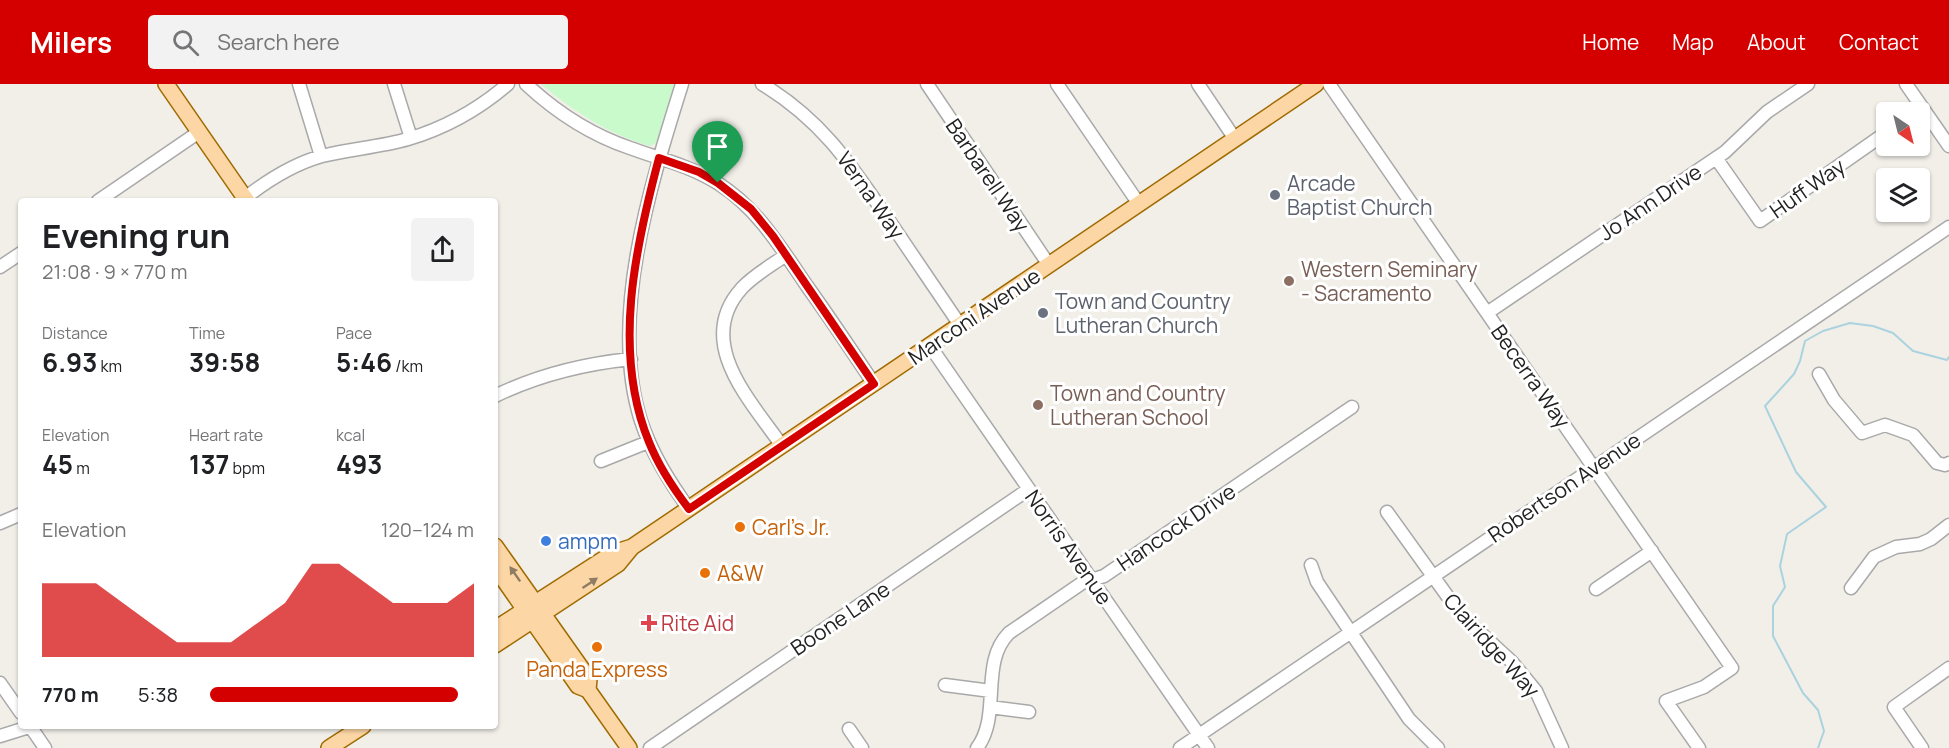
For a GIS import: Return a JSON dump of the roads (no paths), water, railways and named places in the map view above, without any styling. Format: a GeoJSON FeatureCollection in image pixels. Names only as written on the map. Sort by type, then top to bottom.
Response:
{"type":"FeatureCollection","features":[{"type":"Feature","properties":{"kind":"main road"},"geometry":{"type":"LineString","coordinates":[[166,84],[245,198]]}},
{"type":"Feature","properties":{"kind":"main road","name":"Marconi Avenue"},"geometry":{"type":"LineString","coordinates":[[498,628],[534,612],[618,564],[632,548],[1316,84]]}},
{"type":"Feature","properties":{"kind":"main road"},"geometry":{"type":"LineString","coordinates":[[498,551],[578,686],[588,690],[629,748]]}},
{"type":"Feature","properties":{"kind":"main road"},"geometry":{"type":"LineString","coordinates":[[498,570],[534,612]]}},
{"type":"Feature","properties":{"kind":"main road","name":"Marconi Avenue"},"geometry":{"type":"LineString","coordinates":[[498,642],[534,612]]}},
{"type":"Feature","properties":{"kind":"main road"},"geometry":{"type":"LineString","coordinates":[[331,748],[359,729]]}},
{"type":"Feature","properties":{"kind":"street"},"geometry":{"type":"LineString","coordinates":[[299,84],[321,156]]}},
{"type":"Feature","properties":{"kind":"street"},"geometry":{"type":"LineString","coordinates":[[394,84],[411,138]]}},
{"type":"Feature","properties":{"kind":"street"},"geometry":{"type":"LineString","coordinates":[[247,198],[274,177],[321,156],[411,138],[431,131],[465,115],[508,84]]}},
{"type":"Feature","properties":{"kind":"street"},"geometry":{"type":"LineString","coordinates":[[526,84],[549,104],[585,128],[628,148],[699,172],[735,195],[765,225],[874,384]]}},
{"type":"Feature","properties":{"kind":"street"},"geometry":{"type":"LineString","coordinates":[[682,84],[650,193],[637,261],[631,307],[631,359],[636,402],[648,442],[664,472],[689,509]]}},
{"type":"Feature","properties":{"kind":"street","name":"Verna Way"},"geometry":{"type":"LineString","coordinates":[[762,84],[781,95],[810,119],[845,156],[960,326]]}},
{"type":"Feature","properties":{"kind":"street","name":"Barbarell Way"},"geometry":{"type":"LineString","coordinates":[[927,84],[1049,265]]}},
{"type":"Feature","properties":{"kind":"street"},"geometry":{"type":"LineString","coordinates":[[1057,84],[1139,204]]}},
{"type":"Feature","properties":{"kind":"street"},"geometry":{"type":"LineString","coordinates":[[1198,84],[1235,139]]}},
{"type":"Feature","properties":{"kind":"street","name":"Becerra Way"},"geometry":{"type":"LineString","coordinates":[[1329,84],[1732,668],[1704,687],[1666,701],[1699,748]]}},
{"type":"Feature","properties":{"kind":"street","name":"Jo Ann Drive"},"geometry":{"type":"LineString","coordinates":[[1487,313],[1716,158],[1767,112],[1808,84]]}},
{"type":"Feature","properties":{"kind":"street"},"geometry":{"type":"LineString","coordinates":[[1906,84],[1914,102]]}},
{"type":"Feature","properties":{"kind":"street"},"geometry":{"type":"LineString","coordinates":[[1930,124],[1949,146]]}},
{"type":"Feature","properties":{"kind":"street"},"geometry":{"type":"LineString","coordinates":[[102,198],[200,132]]}},
{"type":"Feature","properties":{"kind":"street","name":"Huff Way"},"geometry":{"type":"LineString","coordinates":[[1716,158],[1760,221],[1876,140]]}},
{"type":"Feature","properties":{"kind":"street","name":"Robertson Avenue"},"geometry":{"type":"LineString","coordinates":[[1180,748],[1949,227]]}},
{"type":"Feature","properties":{"kind":"street"},"geometry":{"type":"LineString","coordinates":[[0,267],[18,255]]}},
{"type":"Feature","properties":{"kind":"street"},"geometry":{"type":"LineString","coordinates":[[782,446],[732,373],[725,356],[723,337],[727,313],[736,296],[750,280],[786,255]]}},
{"type":"Feature","properties":{"kind":"street","name":"Norris Avenue"},"geometry":{"type":"LineString","coordinates":[[930,345],[1208,748]]}},
{"type":"Feature","properties":{"kind":"street"},"geometry":{"type":"LineString","coordinates":[[498,395],[553,373],[587,365],[631,359]]}},
{"type":"Feature","properties":{"kind":"street"},"geometry":{"type":"LineString","coordinates":[[1819,374],[1834,399],[1862,433],[1885,425],[1897,429],[1913,435],[1936,462],[1945,465],[1949,463]]}},
{"type":"Feature","properties":{"kind":"street","name":"Hancock Drive"},"geometry":{"type":"LineString","coordinates":[[977,748],[985,735],[995,656],[1006,637],[1082,583],[1104,576],[1352,407]]}},
{"type":"Feature","properties":{"kind":"street"},"geometry":{"type":"LineString","coordinates":[[601,461],[648,442]]}},
{"type":"Feature","properties":{"kind":"street","name":"Boone Lane"},"geometry":{"type":"LineString","coordinates":[[650,748],[1029,489]]}},
{"type":"Feature","properties":{"kind":"street","name":"Clairidge Way"},"geometry":{"type":"LineString","coordinates":[[1387,512],[1461,615],[1512,662],[1536,691],[1562,748]]}},
{"type":"Feature","properties":{"kind":"street"},"geometry":{"type":"LineString","coordinates":[[0,523],[18,515]]}},
{"type":"Feature","properties":{"kind":"street"},"geometry":{"type":"LineString","coordinates":[[1851,588],[1866,566],[1879,554],[1896,547],[1920,544],[1931,539],[1949,525]]}},
{"type":"Feature","properties":{"kind":"street"},"geometry":{"type":"LineString","coordinates":[[1596,589],[1652,551]]}},
{"type":"Feature","properties":{"kind":"street"},"geometry":{"type":"LineString","coordinates":[[1311,565],[1317,582],[1409,719],[1438,748]]}},
{"type":"Feature","properties":{"kind":"street"},"geometry":{"type":"LineString","coordinates":[[1922,748],[1894,707],[1949,668]]}},
{"type":"Feature","properties":{"kind":"street"},"geometry":{"type":"LineString","coordinates":[[0,683],[18,709]]}},
{"type":"Feature","properties":{"kind":"street"},"geometry":{"type":"LineString","coordinates":[[945,685],[991,691]]}},
{"type":"Feature","properties":{"kind":"street"},"geometry":{"type":"LineString","coordinates":[[990,707],[1029,712]]}},
{"type":"Feature","properties":{"kind":"street"},"geometry":{"type":"LineString","coordinates":[[0,736],[22,729]]}},
{"type":"Feature","properties":{"kind":"street"},"geometry":{"type":"LineString","coordinates":[[33,729],[45,748]]}},
{"type":"Feature","properties":{"kind":"street"},"geometry":{"type":"LineString","coordinates":[[849,729],[862,748]]}},
{"type":"Feature","properties":{"kind":"waterway"},"geometry":{"type":"LineString","coordinates":[[1818,748],[1824,731],[1818,710],[1803,693],[1773,636],[1773,606],[1785,587],[1780,566],[1787,534],[1826,507],[1796,472],[1765,406],[1794,374],[1805,341],[1823,331],[1850,323],[1873,326],[1893,333],[1913,351],[1947,360],[1949,357]]}},
{"type":"Feature","properties":{"kind":"place","name":"Arcade Baptist Church"},"geometry":{"type":"Point","coordinates":[1275,195]}},
{"type":"Feature","properties":{"kind":"place","name":"Western Seminary - Sacramento"},"geometry":{"type":"Point","coordinates":[1289,281]}},
{"type":"Feature","properties":{"kind":"place","name":"Town and Country Lutheran Church"},"geometry":{"type":"Point","coordinates":[1043,313]}},
{"type":"Feature","properties":{"kind":"place","name":"Town and Country Lutheran School"},"geometry":{"type":"Point","coordinates":[1038,405]}},
{"type":"Feature","properties":{"kind":"place","name":"Carl's Jr."},"geometry":{"type":"Point","coordinates":[740,527]}},
{"type":"Feature","properties":{"kind":"place","name":"ampm"},"geometry":{"type":"Point","coordinates":[546,541]}},
{"type":"Feature","properties":{"kind":"place","name":"A&W"},"geometry":{"type":"Point","coordinates":[705,573]}},
{"type":"Feature","properties":{"kind":"place","name":"Rite Aid"},"geometry":{"type":"Point","coordinates":[649,623]}},
{"type":"Feature","properties":{"kind":"place","name":"Panda Express"},"geometry":{"type":"Point","coordinates":[597,647]}}]}
